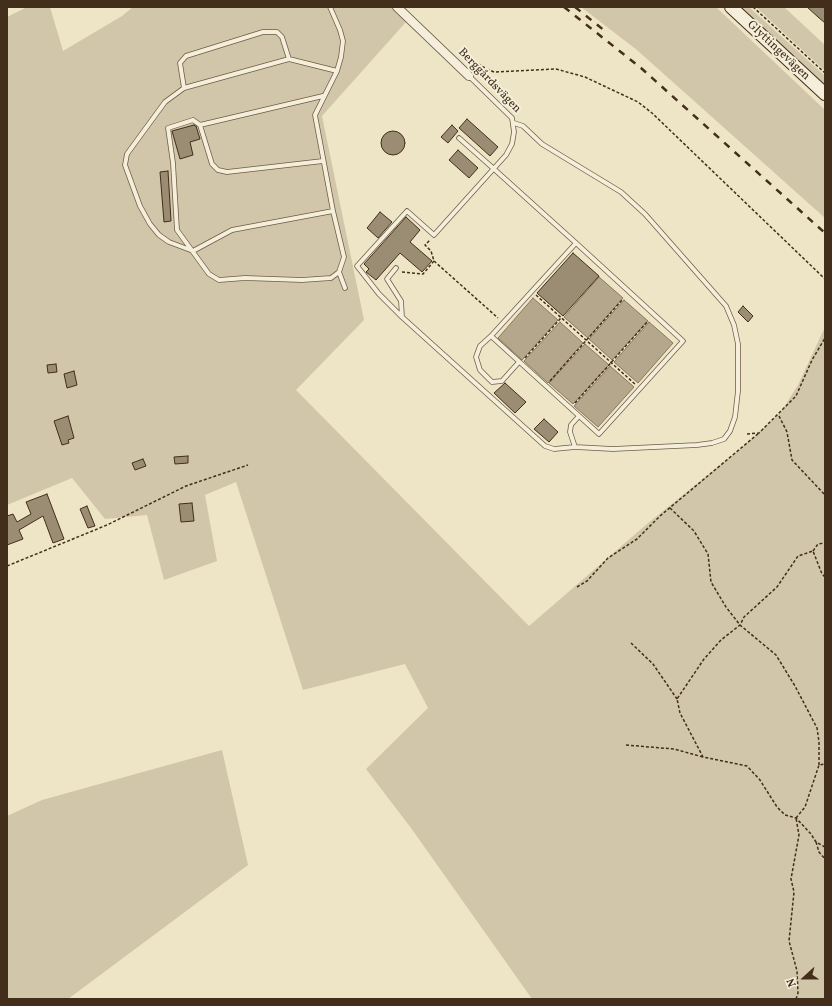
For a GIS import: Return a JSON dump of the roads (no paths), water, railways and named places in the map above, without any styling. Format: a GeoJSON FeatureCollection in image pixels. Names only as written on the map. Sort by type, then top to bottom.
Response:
{"type":"FeatureCollection","features":[{"type":"Feature","properties":{"kind":"street","name":"Berggårdsvägen"},"geometry":{"type":"LineString","coordinates":[[397,7],[469,76]]}},
{"type":"Feature","properties":{"kind":"street","name":"Glyttingevägen"},"geometry":{"type":"LineString","coordinates":[[731,7],[825,94]]}},
{"type":"Feature","properties":{"kind":"lane"},"geometry":{"type":"LineString","coordinates":[[323,161],[227,172],[218,170],[212,164],[200,126],[193,120],[168,128],[173,163],[177,230],[209,274],[219,280],[245,278],[302,280],[331,278],[339,272],[344,257],[332,211],[315,115],[323,96],[337,71],[343,41],[330,7]]}},
{"type":"Feature","properties":{"kind":"lane"},"geometry":{"type":"LineString","coordinates":[[184,88],[180,63],[186,56],[263,32],[277,32],[282,37],[289,59]]}},
{"type":"Feature","properties":{"kind":"lane"},"geometry":{"type":"LineString","coordinates":[[332,211],[232,230],[193,251],[169,242],[159,235],[150,224],[140,206],[125,165],[127,154],[165,102],[184,88],[289,59],[337,71]]}},
{"type":"Feature","properties":{"kind":"lane","name":"Berggårdsvägen"},"geometry":{"type":"LineString","coordinates":[[402,317],[379,294],[357,266],[407,211],[434,236],[506,155],[512,144],[514,123],[508,113],[469,76]]}},
{"type":"Feature","properties":{"kind":"lane"},"geometry":{"type":"LineString","coordinates":[[200,126],[323,96]]}},
{"type":"Feature","properties":{"kind":"lane"},"geometry":{"type":"LineString","coordinates":[[396,268],[387,279],[401,301],[402,317],[545,446],[554,448],[574,447],[613,449],[697,445],[712,443],[724,439],[730,431],[736,417],[738,391],[738,344],[734,325],[726,306],[645,214],[621,192],[542,144],[523,126],[514,123]]}},
{"type":"Feature","properties":{"kind":"lane"},"geometry":{"type":"LineString","coordinates":[[458,138],[576,243],[683,342],[599,434],[521,361],[491,336]]}},
{"type":"Feature","properties":{"kind":"lane"},"geometry":{"type":"LineString","coordinates":[[521,361],[502,381],[492,382],[480,370],[476,357],[480,346],[504,323],[576,243]]}},
{"type":"Feature","properties":{"kind":"lane"},"geometry":{"type":"LineString","coordinates":[[339,272],[345,288]]}},
{"type":"Feature","properties":{"kind":"lane"},"geometry":{"type":"LineString","coordinates":[[574,447],[570,432],[571,425],[579,416]]}},
{"type":"Feature","properties":{"kind":"railway"},"geometry":{"type":"LineString","coordinates":[[564,7],[641,68],[825,233]]}},
{"type":"Feature","properties":{"kind":"railway"},"geometry":{"type":"LineString","coordinates":[[575,7],[605,31]]}}]}
